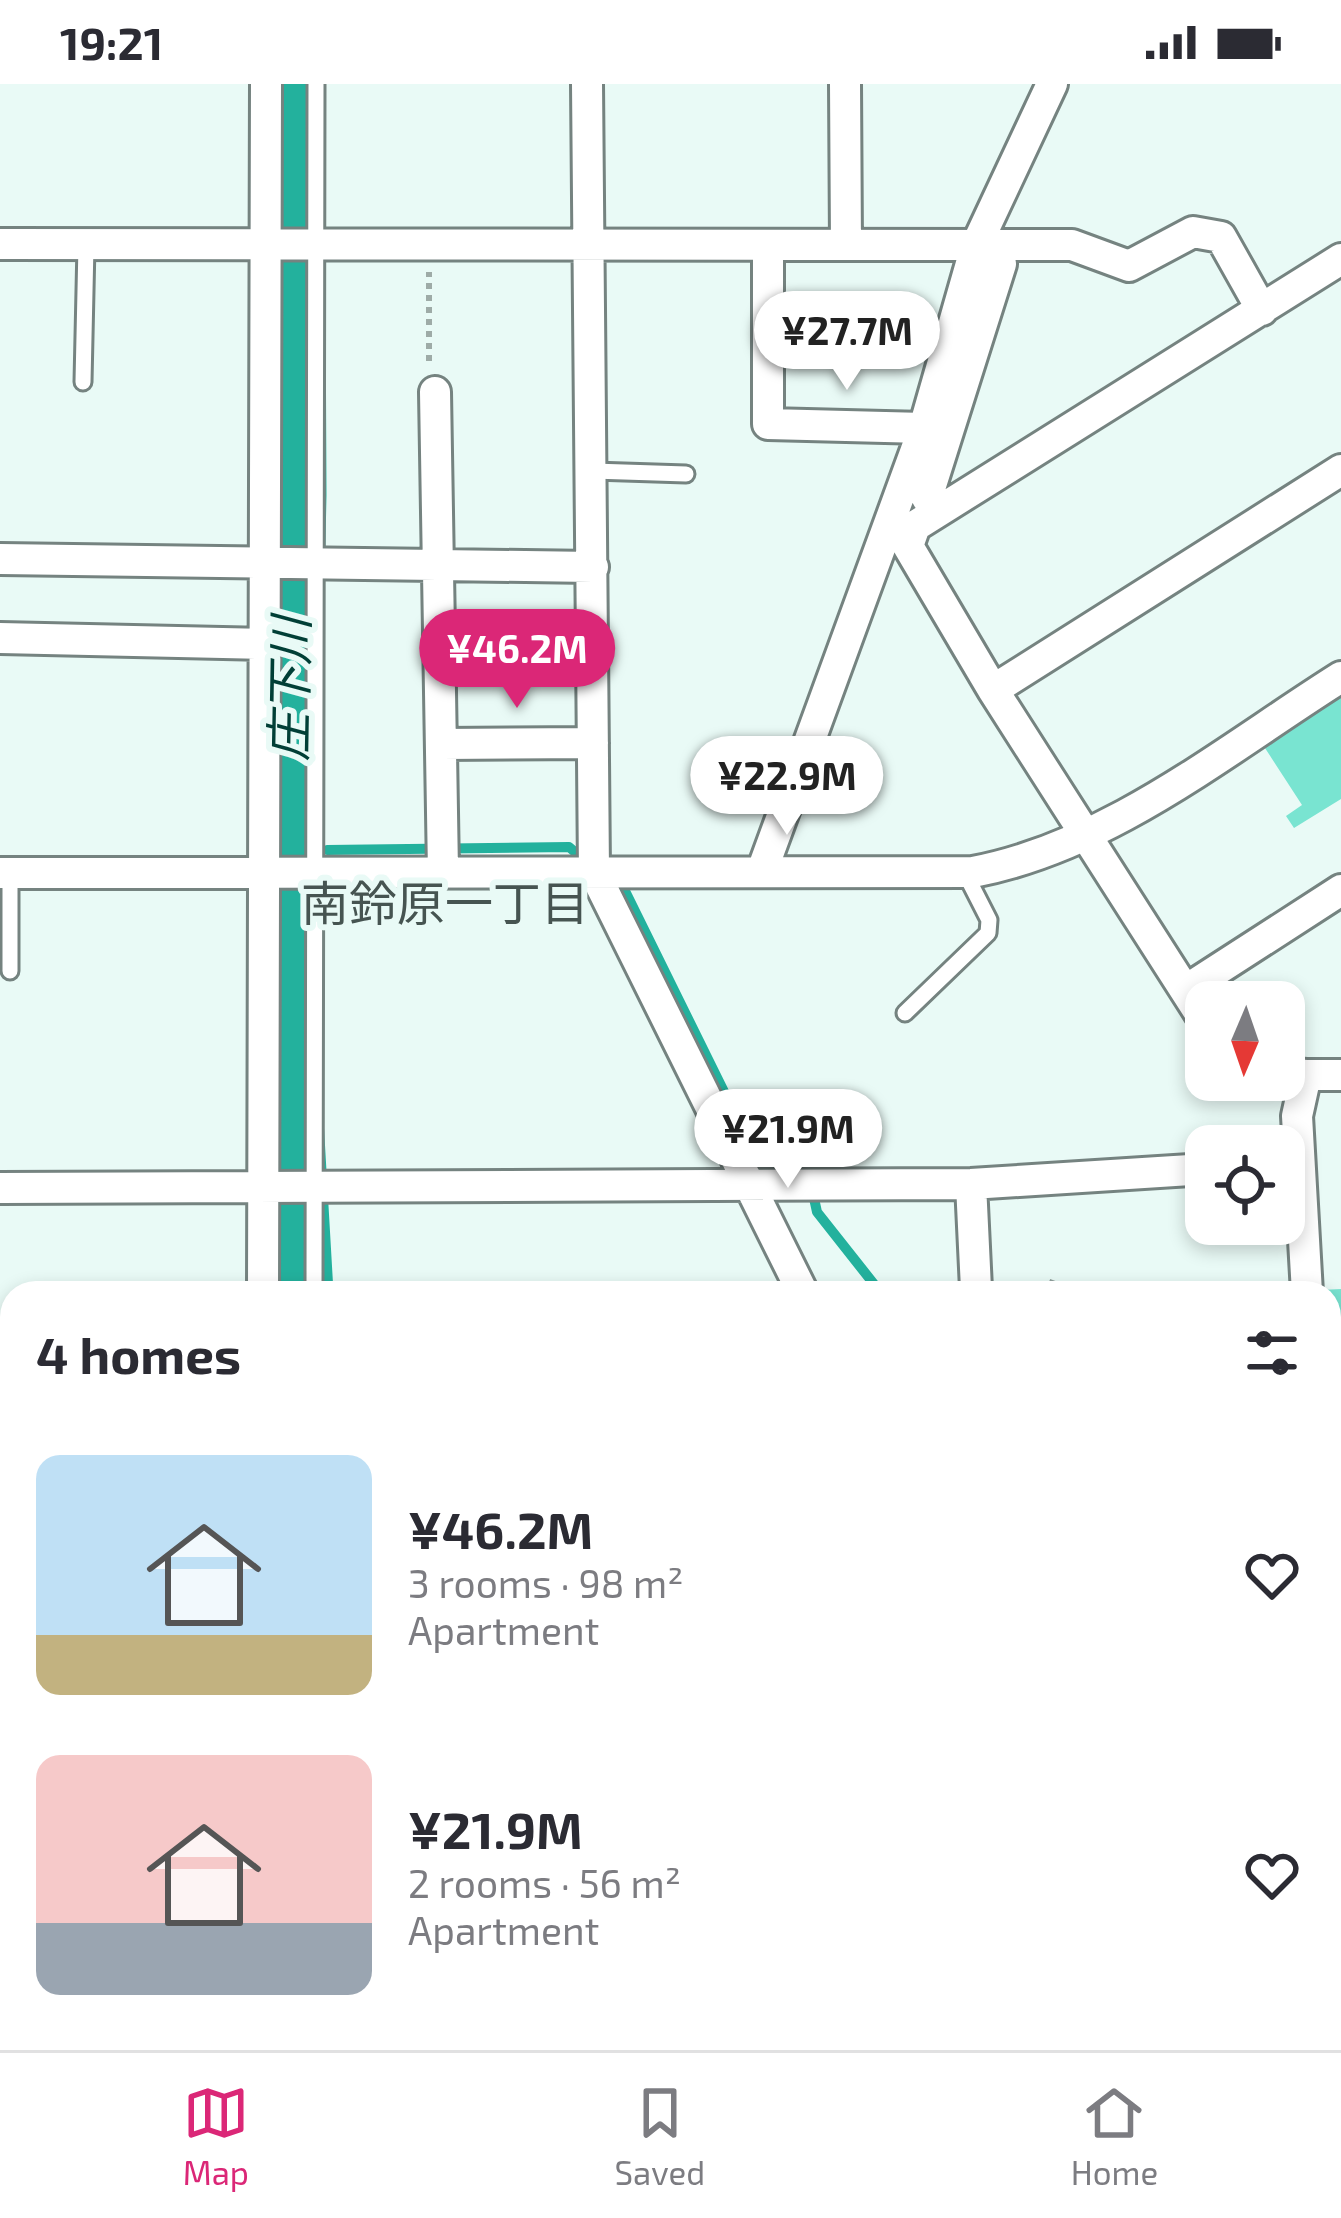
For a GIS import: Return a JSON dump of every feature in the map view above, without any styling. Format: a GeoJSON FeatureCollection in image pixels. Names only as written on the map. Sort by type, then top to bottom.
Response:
{"type":"FeatureCollection","features":[{"type":"Feature","properties":{"kind":"street"},"geometry":{"type":"LineString","coordinates":[[263,1281],[270,872],[263,644],[269,559],[271,245],[266,84]]}},
{"type":"Feature","properties":{"kind":"street"},"geometry":{"type":"LineString","coordinates":[[587,84],[594,872],[797,1281]]}},
{"type":"Feature","properties":{"kind":"street"},"geometry":{"type":"LineString","coordinates":[[845,84],[846,244]]}},
{"type":"Feature","properties":{"kind":"street"},"geometry":{"type":"LineString","coordinates":[[762,871],[987,246],[1052,84]]}},
{"type":"Feature","properties":{"kind":"street"},"geometry":{"type":"LineString","coordinates":[[0,244],[1072,245],[1129,266],[1192,232],[1221,237],[1262,310]]}},
{"type":"Feature","properties":{"kind":"street"},"geometry":{"type":"LineString","coordinates":[[769,246],[767,424],[924,428]]}},
{"type":"Feature","properties":{"kind":"street"},"geometry":{"type":"LineString","coordinates":[[937,512],[927,498],[1001,264],[987,246]]}},
{"type":"Feature","properties":{"kind":"street"},"geometry":{"type":"LineString","coordinates":[[1185,988],[993,689],[908,546],[915,526],[1341,259]]}},
{"type":"Feature","properties":{"kind":"street"},"geometry":{"type":"LineString","coordinates":[[436,392],[443,872]]}},
{"type":"Feature","properties":{"kind":"street"},"geometry":{"type":"LineString","coordinates":[[993,689],[1341,470]]}},
{"type":"Feature","properties":{"kind":"street"},"geometry":{"type":"LineString","coordinates":[[0,559],[269,559],[593,567]]}},
{"type":"Feature","properties":{"kind":"street"},"geometry":{"type":"LineString","coordinates":[[0,638],[263,644]]}},
{"type":"Feature","properties":{"kind":"street"},"geometry":{"type":"LineString","coordinates":[[5,873],[964,871],[1016,864],[1087,837],[1341,677]]}},
{"type":"Feature","properties":{"kind":"street"},"geometry":{"type":"LineString","coordinates":[[442,744],[592,743]]}},
{"type":"Feature","properties":{"kind":"street"},"geometry":{"type":"LineString","coordinates":[[1200,981],[1341,890]]}},
{"type":"Feature","properties":{"kind":"street"},"geometry":{"type":"LineString","coordinates":[[1305,1074],[1341,1075]]}},
{"type":"Feature","properties":{"kind":"street"},"geometry":{"type":"LineString","coordinates":[[0,1188],[971,1184],[1185,1169]]}},
{"type":"Feature","properties":{"kind":"street"},"geometry":{"type":"LineString","coordinates":[[971,1184],[976,1281]]}},
{"type":"Feature","properties":{"kind":"street"},"geometry":{"type":"LineString","coordinates":[[1301,1245],[1306,1281]]}},
{"type":"Feature","properties":{"kind":"lane"},"geometry":{"type":"LineString","coordinates":[[314,1281],[312,245],[316,84]]}},
{"type":"Feature","properties":{"kind":"lane"},"geometry":{"type":"LineString","coordinates":[[83,382],[86,245]]}},
{"type":"Feature","properties":{"kind":"lane"},"geometry":{"type":"LineString","coordinates":[[592,471],[686,474]]}},
{"type":"Feature","properties":{"kind":"lane"},"geometry":{"type":"LineString","coordinates":[[905,1012],[988,933],[988,920],[964,871]]}},
{"type":"Feature","properties":{"kind":"lane"},"geometry":{"type":"LineString","coordinates":[[5,873],[10,971]]}},
{"type":"Feature","properties":{"kind":"path"},"geometry":{"type":"LineString","coordinates":[[430,244],[429,370],[436,392]]}},
{"type":"Feature","properties":{"kind":"green space"},"geometry":{"type":"Polygon","coordinates":[[[1341,695],[1341,799],[1294,828],[1286,816],[1302,805],[1263,745],[1341,695]]]}},
{"type":"Feature","properties":{"kind":"waterway","name":"庄下川"},"geometry":{"type":"LineString","coordinates":[[293,84],[295,495],[284,982],[301,1281]]}},
{"type":"Feature","properties":{"kind":"waterway"},"geometry":{"type":"LineString","coordinates":[[327,850],[569,847],[588,863]]}},
{"type":"Feature","properties":{"kind":"waterway"},"geometry":{"type":"LineString","coordinates":[[287,848],[307,849]]}},
{"type":"Feature","properties":{"kind":"waterway"},"geometry":{"type":"LineString","coordinates":[[607,878],[626,893],[734,1112],[779,1128],[807,1166],[817,1212],[872,1281]]}},
{"type":"Feature","properties":{"kind":"district","name":"南鈴原一丁目"},"geometry":{"type":"Point","coordinates":[445,904]}}]}
